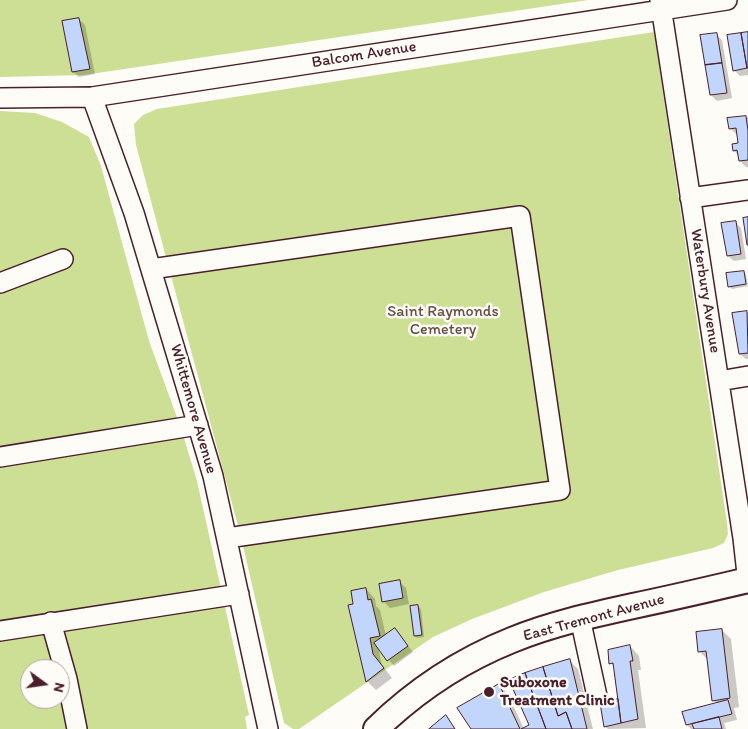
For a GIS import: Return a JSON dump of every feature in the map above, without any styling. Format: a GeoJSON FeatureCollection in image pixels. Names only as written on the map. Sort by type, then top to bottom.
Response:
{"type":"FeatureCollection","features":[{"type":"Feature","properties":{"kind":"main road","name":"East Tremont Avenue"},"geometry":{"type":"LineString","coordinates":[[376,729],[420,691],[456,668],[512,640],[580,618],[748,581]]}},
{"type":"Feature","properties":{"kind":"street","name":"Balcom Avenue"},"geometry":{"type":"LineString","coordinates":[[0,98],[92,97],[652,6],[727,0]]}},
{"type":"Feature","properties":{"kind":"street","name":"Waterbury Avenue"},"geometry":{"type":"LineString","coordinates":[[652,6],[690,198],[748,581]]}},
{"type":"Feature","properties":{"kind":"street","name":"Whittemore Avenue"},"geometry":{"type":"LineString","coordinates":[[92,97],[134,214],[213,476],[268,729]]}},
{"type":"Feature","properties":{"kind":"street"},"geometry":{"type":"LineString","coordinates":[[690,198],[748,190]]}},
{"type":"Feature","properties":{"kind":"street"},"geometry":{"type":"LineString","coordinates":[[151,269],[520,216],[560,490],[227,538]]}},
{"type":"Feature","properties":{"kind":"street"},"geometry":{"type":"LineString","coordinates":[[0,283],[63,259]]}},
{"type":"Feature","properties":{"kind":"street"},"geometry":{"type":"LineString","coordinates":[[719,381],[748,376]]}},
{"type":"Feature","properties":{"kind":"street"},"geometry":{"type":"LineString","coordinates":[[0,457],[198,425]]}},
{"type":"Feature","properties":{"kind":"street"},"geometry":{"type":"LineString","coordinates":[[0,631],[239,594]]}},
{"type":"Feature","properties":{"kind":"street"},"geometry":{"type":"LineString","coordinates":[[580,618],[597,696]]}},
{"type":"Feature","properties":{"kind":"street"},"geometry":{"type":"LineString","coordinates":[[51,622],[67,679],[77,729]]}},
{"type":"Feature","properties":{"kind":"green space"},"geometry":{"type":"Polygon","coordinates":[[[0,0],[588,0],[84,75],[0,77],[0,0]]]}},
{"type":"Feature","properties":{"kind":"green space","name":"Saint Raymonds Cemetery"},"geometry":{"type":"Polygon","coordinates":[[[654,32],[727,523],[728,534],[724,543],[713,548],[618,570],[544,592],[472,619],[433,637],[299,729],[293,729],[284,723],[241,537],[136,145],[134,124],[143,115],[157,109],[654,32]]]}},
{"type":"Feature","properties":{"kind":"green space"},"geometry":{"type":"Polygon","coordinates":[[[0,111],[35,113],[62,122],[89,137],[101,166],[149,341],[181,428],[197,481],[249,715],[245,717],[247,729],[0,729],[0,111]]]}},
{"type":"Feature","properties":{"kind":"building"},"geometry":{"type":"Polygon","coordinates":[[[79,18],[90,69],[72,72],[62,21],[79,18]]]}},
{"type":"Feature","properties":{"kind":"building"},"geometry":{"type":"Polygon","coordinates":[[[748,32],[748,68],[747,68],[741,33],[748,32]]]}},
{"type":"Feature","properties":{"kind":"building"},"geometry":{"type":"Polygon","coordinates":[[[717,33],[722,63],[705,65],[700,35],[717,33]]]}},
{"type":"Feature","properties":{"kind":"building"},"geometry":{"type":"Polygon","coordinates":[[[741,33],[747,68],[733,71],[727,35],[741,33]]]}},
{"type":"Feature","properties":{"kind":"building"},"geometry":{"type":"Polygon","coordinates":[[[722,63],[727,93],[710,95],[705,65],[722,63]]]}},
{"type":"Feature","properties":{"kind":"building"},"geometry":{"type":"Polygon","coordinates":[[[746,116],[748,160],[739,161],[737,150],[733,151],[732,144],[738,143],[736,128],[729,129],[727,118],[746,116]]]}},
{"type":"Feature","properties":{"kind":"building"},"geometry":{"type":"Polygon","coordinates":[[[748,217],[748,245],[747,245],[743,218],[748,217]]]}},
{"type":"Feature","properties":{"kind":"building"},"geometry":{"type":"Polygon","coordinates":[[[736,221],[741,254],[727,256],[721,223],[736,221]]]}},
{"type":"Feature","properties":{"kind":"building"},"geometry":{"type":"Polygon","coordinates":[[[744,271],[746,284],[728,287],[726,273],[744,271]]]}},
{"type":"Feature","properties":{"kind":"building"},"geometry":{"type":"Polygon","coordinates":[[[747,311],[748,353],[739,354],[732,313],[747,311]]]}},
{"type":"Feature","properties":{"kind":"building"},"geometry":{"type":"Polygon","coordinates":[[[400,580],[403,598],[382,602],[379,584],[400,580]]]}},
{"type":"Feature","properties":{"kind":"building"},"geometry":{"type":"Polygon","coordinates":[[[366,588],[368,600],[371,599],[380,636],[370,638],[373,654],[384,668],[366,682],[348,605],[353,604],[351,591],[366,588]]]}},
{"type":"Feature","properties":{"kind":"building"},"geometry":{"type":"Polygon","coordinates":[[[418,605],[422,635],[414,636],[410,606],[418,605]]]}},
{"type":"Feature","properties":{"kind":"building"},"geometry":{"type":"Polygon","coordinates":[[[395,628],[408,646],[387,661],[374,643],[395,628]]]}},
{"type":"Feature","properties":{"kind":"building"},"geometry":{"type":"Polygon","coordinates":[[[722,629],[730,698],[712,701],[706,651],[698,652],[696,632],[722,629]]]}},
{"type":"Feature","properties":{"kind":"building"},"geometry":{"type":"Polygon","coordinates":[[[630,645],[633,661],[630,661],[638,719],[621,723],[613,663],[609,664],[608,650],[630,645]]]}},
{"type":"Feature","properties":{"kind":"building"},"geometry":{"type":"Polygon","coordinates":[[[570,659],[587,729],[572,729],[566,712],[558,716],[543,667],[570,659]]]}},
{"type":"Feature","properties":{"kind":"building"},"geometry":{"type":"Polygon","coordinates":[[[543,667],[558,716],[566,712],[572,729],[546,729],[525,673],[543,667]]]}},
{"type":"Feature","properties":{"kind":"building"},"geometry":{"type":"Polygon","coordinates":[[[525,673],[546,729],[521,729],[529,725],[509,680],[525,673]]]}},
{"type":"Feature","properties":{"kind":"building"},"geometry":{"type":"Polygon","coordinates":[[[499,684],[520,729],[471,729],[457,708],[499,684]]]}},
{"type":"Feature","properties":{"kind":"building"},"geometry":{"type":"Polygon","coordinates":[[[618,699],[621,723],[604,727],[600,703],[618,699]]]}},
{"type":"Feature","properties":{"kind":"building"},"geometry":{"type":"Polygon","coordinates":[[[728,700],[732,714],[686,725],[682,712],[728,700]]]}},
{"type":"Feature","properties":{"kind":"building"},"geometry":{"type":"Polygon","coordinates":[[[446,715],[455,729],[429,729],[446,715]]]}},
{"type":"Feature","properties":{"kind":"building"},"geometry":{"type":"Polygon","coordinates":[[[719,717],[722,729],[694,729],[692,724],[719,717]]]}},
{"type":"Feature","properties":{"kind":"place","name":"Suboxone Treatment Clinic"},"geometry":{"type":"Point","coordinates":[489,692]}}]}
